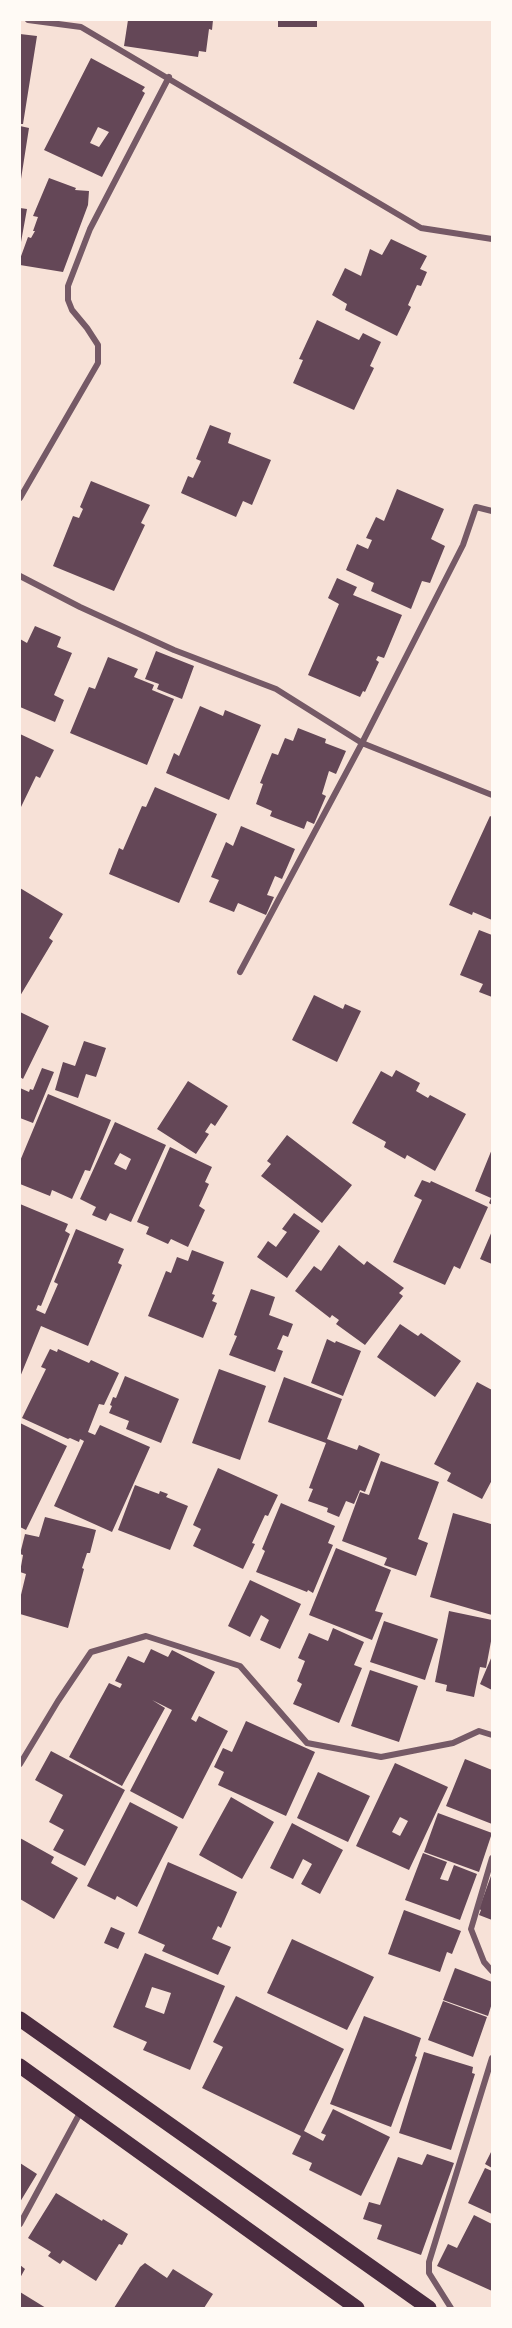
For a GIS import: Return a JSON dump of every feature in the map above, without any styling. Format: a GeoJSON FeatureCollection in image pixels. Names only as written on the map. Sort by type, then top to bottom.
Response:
{"type":"FeatureCollection","features":[{"type":"Feature","properties":{"kind":"main road"},"geometry":{"type":"LineString","coordinates":[[20,2019],[429,2308]]}},
{"type":"Feature","properties":{"kind":"main road"},"geometry":{"type":"LineString","coordinates":[[20,2066],[357,2308]]}},
{"type":"Feature","properties":{"kind":"street"},"geometry":{"type":"LineString","coordinates":[[28,20],[81,27],[421,228],[492,239]]}},
{"type":"Feature","properties":{"kind":"street"},"geometry":{"type":"LineString","coordinates":[[81,27],[83,20]]}},
{"type":"Feature","properties":{"kind":"street"},"geometry":{"type":"LineString","coordinates":[[20,498],[98,363],[98,345],[72,310],[68,300],[68,286],[90,229],[169,77]]}},
{"type":"Feature","properties":{"kind":"street"},"geometry":{"type":"LineString","coordinates":[[240,972],[362,743],[463,545],[476,507],[492,511]]}},
{"type":"Feature","properties":{"kind":"street"},"geometry":{"type":"LineString","coordinates":[[20,576],[80,607],[174,650],[276,689],[362,743],[492,795]]}},
{"type":"Feature","properties":{"kind":"street"},"geometry":{"type":"LineString","coordinates":[[20,1764],[91,1652],[146,1636],[240,1666],[307,1743],[381,1757],[453,1743],[479,1731],[492,1735]]}},
{"type":"Feature","properties":{"kind":"street"},"geometry":{"type":"LineString","coordinates":[[492,1858],[471,1929],[484,1962],[492,1971]]}},
{"type":"Feature","properties":{"kind":"street"},"geometry":{"type":"LineString","coordinates":[[451,2308],[429,2273],[429,2262],[492,2058]]}},
{"type":"Feature","properties":{"kind":"street"},"geometry":{"type":"LineString","coordinates":[[20,2224],[81,2110]]}},
{"type":"Feature","properties":{"kind":"building"},"geometry":{"type":"Polygon","coordinates":[[[128,20],[213,20],[212,30],[209,29],[206,52],[199,51],[198,57],[124,46],[128,20]]]}},
{"type":"Feature","properties":{"kind":"building"},"geometry":{"type":"Polygon","coordinates":[[[278,20],[317,20],[317,27],[278,27],[278,20]]]}},
{"type":"Feature","properties":{"kind":"building"},"geometry":{"type":"Polygon","coordinates":[[[20,34],[37,36],[23,124],[20,124],[20,34]]]}},
{"type":"Feature","properties":{"kind":"building"},"geometry":{"type":"Polygon","coordinates":[[[91,58],[145,87],[142,91],[145,93],[102,177],[44,150],[91,58]],[[98,127],[90,143],[99,147],[109,132],[98,127]]]}},
{"type":"Feature","properties":{"kind":"building"},"geometry":{"type":"Polygon","coordinates":[[[20,126],[29,128],[21,179],[20,179],[20,126]]]}},
{"type":"Feature","properties":{"kind":"building"},"geometry":{"type":"Polygon","coordinates":[[[49,178],[76,188],[75,190],[89,191],[88,205],[63,272],[20,265],[28,237],[31,238],[35,231],[33,231],[38,217],[33,216],[49,178]]]}},
{"type":"Feature","properties":{"kind":"building"},"geometry":{"type":"Polygon","coordinates":[[[20,208],[27,209],[21,242],[20,242],[20,208]]]}},
{"type":"Feature","properties":{"kind":"building"},"geometry":{"type":"Polygon","coordinates":[[[391,239],[427,256],[420,269],[427,272],[421,286],[417,285],[408,305],[411,307],[397,336],[345,310],[347,304],[332,295],[345,268],[361,276],[370,249],[382,255],[391,239]]]}},
{"type":"Feature","properties":{"kind":"building"},"geometry":{"type":"Polygon","coordinates":[[[317,320],[359,340],[363,333],[381,342],[370,366],[374,368],[354,410],[293,383],[303,360],[299,359],[317,320]]]}},
{"type":"Feature","properties":{"kind":"building"},"geometry":{"type":"Polygon","coordinates":[[[210,425],[231,433],[228,443],[271,460],[252,505],[243,501],[236,517],[181,493],[188,476],[193,478],[201,461],[196,459],[210,425]]]}},
{"type":"Feature","properties":{"kind":"building"},"geometry":{"type":"Polygon","coordinates":[[[91,481],[150,505],[141,523],[145,525],[114,591],[53,566],[73,516],[79,518],[83,509],[80,507],[91,481]]]}},
{"type":"Feature","properties":{"kind":"building"},"geometry":{"type":"Polygon","coordinates":[[[397,489],[444,509],[431,539],[445,546],[430,583],[422,581],[411,609],[371,591],[374,583],[346,570],[357,544],[368,549],[372,540],[366,538],[376,517],[384,521],[397,489]]]}},
{"type":"Feature","properties":{"kind":"building"},"geometry":{"type":"Polygon","coordinates":[[[337,578],[357,587],[353,595],[402,615],[384,658],[378,656],[376,660],[379,662],[365,692],[363,691],[360,697],[308,675],[339,604],[328,598],[337,578]]]}},
{"type":"Feature","properties":{"kind":"building"},"geometry":{"type":"Polygon","coordinates":[[[35,626],[61,637],[57,647],[72,653],[54,695],[64,700],[55,722],[20,707],[20,639],[27,643],[35,626]]]}},
{"type":"Feature","properties":{"kind":"building"},"geometry":{"type":"Polygon","coordinates":[[[156,651],[194,666],[182,699],[157,689],[159,684],[145,679],[156,651]]]}},
{"type":"Feature","properties":{"kind":"building"},"geometry":{"type":"Polygon","coordinates":[[[108,657],[138,669],[134,677],[154,685],[152,690],[174,699],[147,765],[70,733],[89,687],[95,689],[108,657]]]}},
{"type":"Feature","properties":{"kind":"building"},"geometry":{"type":"Polygon","coordinates":[[[200,706],[223,716],[225,710],[261,725],[229,800],[166,773],[174,753],[179,756],[200,706]]]}},
{"type":"Feature","properties":{"kind":"building"},"geometry":{"type":"Polygon","coordinates":[[[298,728],[326,739],[325,743],[346,751],[336,774],[329,771],[322,794],[326,796],[314,824],[307,821],[304,829],[270,816],[272,811],[256,804],[263,784],[260,783],[272,753],[278,755],[285,738],[293,741],[298,728]]]}},
{"type":"Feature","properties":{"kind":"building"},"geometry":{"type":"Polygon","coordinates":[[[20,734],[54,750],[40,778],[36,776],[21,807],[20,807],[20,734]]]}},
{"type":"Feature","properties":{"kind":"building"},"geometry":{"type":"Polygon","coordinates":[[[155,787],[217,814],[179,903],[109,874],[119,848],[123,850],[142,806],[146,807],[155,787]]]}},
{"type":"Feature","properties":{"kind":"building"},"geometry":{"type":"Polygon","coordinates":[[[490,816],[492,817],[492,920],[473,912],[472,915],[449,905],[490,816]]]}},
{"type":"Feature","properties":{"kind":"building"},"geometry":{"type":"Polygon","coordinates":[[[241,826],[295,849],[282,879],[275,876],[267,895],[274,897],[266,915],[238,903],[234,912],[209,902],[219,880],[211,877],[226,842],[233,846],[241,826]]]}},
{"type":"Feature","properties":{"kind":"building"},"geometry":{"type":"Polygon","coordinates":[[[20,888],[63,914],[49,938],[53,941],[20,996],[20,888]]]}},
{"type":"Feature","properties":{"kind":"building"},"geometry":{"type":"Polygon","coordinates":[[[479,930],[492,935],[492,997],[479,992],[483,984],[460,975],[479,930]]]}},
{"type":"Feature","properties":{"kind":"building"},"geometry":{"type":"Polygon","coordinates":[[[314,995],[343,1009],[345,1004],[361,1011],[337,1062],[292,1040],[314,995]]]}},
{"type":"Feature","properties":{"kind":"building"},"geometry":{"type":"Polygon","coordinates":[[[20,1012],[49,1026],[23,1079],[20,1077],[20,1012]]]}},
{"type":"Feature","properties":{"kind":"building"},"geometry":{"type":"Polygon","coordinates":[[[84,1041],[106,1048],[96,1077],[86,1074],[78,1098],[55,1090],[63,1062],[75,1066],[84,1041]]]}},
{"type":"Feature","properties":{"kind":"building"},"geometry":{"type":"Polygon","coordinates":[[[42,1068],[54,1072],[33,1123],[20,1118],[20,1088],[29,1092],[30,1089],[33,1090],[42,1068]]]}},
{"type":"Feature","properties":{"kind":"building"},"geometry":{"type":"Polygon","coordinates":[[[396,1070],[420,1083],[416,1091],[428,1098],[430,1095],[466,1114],[435,1171],[407,1155],[405,1159],[384,1147],[386,1142],[352,1123],[381,1071],[392,1077],[396,1070]]]}},
{"type":"Feature","properties":{"kind":"building"},"geometry":{"type":"Polygon","coordinates":[[[188,1081],[228,1106],[215,1126],[211,1123],[205,1132],[209,1134],[196,1154],[157,1129],[188,1081]]]}},
{"type":"Feature","properties":{"kind":"building"},"geometry":{"type":"Polygon","coordinates":[[[48,1094],[111,1120],[90,1171],[85,1170],[72,1199],[52,1190],[50,1196],[20,1184],[20,1161],[48,1094]]]}},
{"type":"Feature","properties":{"kind":"building"},"geometry":{"type":"Polygon","coordinates":[[[115,1122],[166,1145],[131,1222],[110,1213],[106,1221],[92,1215],[96,1207],[80,1199],[115,1122]],[[120,1153],[114,1164],[126,1170],[131,1159],[120,1153]]]}},
{"type":"Feature","properties":{"kind":"building"},"geometry":{"type":"Polygon","coordinates":[[[287,1135],[352,1185],[322,1223],[261,1176],[271,1164],[267,1161],[287,1135]]]}},
{"type":"Feature","properties":{"kind":"building"},"geometry":{"type":"Polygon","coordinates":[[[170,1147],[212,1167],[205,1182],[209,1184],[199,1206],[205,1210],[188,1247],[171,1239],[168,1244],[146,1234],[149,1227],[137,1222],[170,1147]]]}},
{"type":"Feature","properties":{"kind":"building"},"geometry":{"type":"Polygon","coordinates":[[[492,1149],[492,1205],[489,1203],[491,1198],[475,1191],[492,1149]]]}},
{"type":"Feature","properties":{"kind":"building"},"geometry":{"type":"Polygon","coordinates":[[[422,1180],[430,1183],[431,1181],[488,1207],[460,1269],[454,1266],[445,1285],[393,1262],[422,1200],[414,1196],[422,1180]]]}},
{"type":"Feature","properties":{"kind":"building"},"geometry":{"type":"Polygon","coordinates":[[[20,1204],[68,1224],[65,1231],[70,1234],[41,1306],[38,1305],[36,1310],[45,1314],[58,1284],[54,1282],[76,1229],[124,1249],[118,1263],[122,1265],[88,1346],[41,1326],[20,1377],[20,1204]]]}},
{"type":"Feature","properties":{"kind":"building"},"geometry":{"type":"Polygon","coordinates":[[[294,1213],[320,1231],[287,1278],[257,1257],[268,1241],[276,1247],[287,1232],[282,1229],[294,1213]]]}},
{"type":"Feature","properties":{"kind":"building"},"geometry":{"type":"Polygon","coordinates":[[[492,1231],[492,1264],[480,1259],[492,1231]]]}},
{"type":"Feature","properties":{"kind":"building"},"geometry":{"type":"Polygon","coordinates":[[[339,1245],[364,1265],[367,1261],[404,1288],[399,1293],[403,1296],[365,1345],[336,1324],[339,1320],[332,1315],[330,1318],[295,1291],[314,1266],[321,1271],[339,1245]]]}},
{"type":"Feature","properties":{"kind":"building"},"geometry":{"type":"Polygon","coordinates":[[[192,1250],[224,1262],[212,1294],[215,1295],[212,1301],[217,1303],[203,1338],[148,1316],[166,1271],[171,1273],[177,1257],[188,1261],[192,1250]]]}},
{"type":"Feature","properties":{"kind":"building"},"geometry":{"type":"Polygon","coordinates":[[[251,1289],[275,1297],[269,1315],[293,1324],[288,1337],[283,1335],[277,1349],[283,1351],[275,1372],[229,1355],[251,1289]]]}},
{"type":"Feature","properties":{"kind":"building"},"geometry":{"type":"Polygon","coordinates":[[[400,1324],[418,1336],[421,1333],[461,1361],[435,1397],[377,1357],[400,1324]]]}},
{"type":"Feature","properties":{"kind":"building"},"geometry":{"type":"Polygon","coordinates":[[[327,1339],[361,1351],[343,1396],[311,1383],[327,1339]]]}},
{"type":"Feature","properties":{"kind":"building"},"geometry":{"type":"Polygon","coordinates":[[[50,1349],[57,1352],[58,1349],[89,1363],[91,1360],[119,1373],[104,1405],[99,1404],[88,1432],[95,1435],[100,1425],[150,1447],[112,1532],[54,1506],[84,1441],[68,1439],[22,1418],[46,1369],[41,1367],[50,1349]]]}},
{"type":"Feature","properties":{"kind":"building"},"geometry":{"type":"Polygon","coordinates":[[[219,1369],[266,1386],[240,1460],[192,1443],[219,1369]]]}},
{"type":"Feature","properties":{"kind":"building"},"geometry":{"type":"Polygon","coordinates":[[[125,1376],[179,1399],[161,1443],[126,1429],[129,1421],[109,1413],[113,1397],[116,1398],[125,1376]]]}},
{"type":"Feature","properties":{"kind":"building"},"geometry":{"type":"Polygon","coordinates":[[[284,1377],[342,1399],[327,1439],[357,1450],[359,1445],[380,1454],[365,1492],[360,1490],[354,1504],[346,1501],[339,1517],[327,1512],[328,1508],[308,1501],[313,1489],[309,1488],[326,1443],[268,1422],[284,1377]]]}},
{"type":"Feature","properties":{"kind":"building"},"geometry":{"type":"Polygon","coordinates":[[[477,1382],[492,1390],[492,1480],[482,1499],[447,1481],[451,1473],[434,1464],[477,1382]]]}},
{"type":"Feature","properties":{"kind":"building"},"geometry":{"type":"Polygon","coordinates":[[[20,1423],[67,1446],[26,1530],[20,1527],[20,1423]]]}},
{"type":"Feature","properties":{"kind":"building"},"geometry":{"type":"Polygon","coordinates":[[[381,1461],[439,1482],[418,1539],[428,1543],[416,1576],[384,1565],[387,1558],[342,1541],[360,1492],[369,1495],[381,1461]]]}},
{"type":"Feature","properties":{"kind":"building"},"geometry":{"type":"Polygon","coordinates":[[[218,1468],[278,1495],[268,1516],[265,1515],[243,1569],[193,1546],[201,1529],[193,1525],[218,1468]]]}},
{"type":"Feature","properties":{"kind":"building"},"geometry":{"type":"Polygon","coordinates":[[[135,1485],[159,1494],[160,1491],[168,1494],[166,1497],[188,1506],[170,1550],[118,1530],[135,1485]]]}},
{"type":"Feature","properties":{"kind":"building"},"geometry":{"type":"Polygon","coordinates":[[[281,1503],[335,1526],[328,1543],[333,1545],[313,1593],[256,1572],[265,1551],[262,1549],[281,1503]]]}},
{"type":"Feature","properties":{"kind":"building"},"geometry":{"type":"Polygon","coordinates":[[[453,1513],[491,1524],[492,1519],[492,1615],[430,1597],[453,1513]]]}},
{"type":"Feature","properties":{"kind":"building"},"geometry":{"type":"Polygon","coordinates":[[[45,1517],[96,1530],[90,1553],[87,1553],[82,1568],[84,1569],[68,1628],[20,1614],[20,1599],[26,1574],[20,1572],[23,1555],[20,1554],[25,1534],[39,1537],[45,1517]]]}},
{"type":"Feature","properties":{"kind":"building"},"geometry":{"type":"Polygon","coordinates":[[[336,1548],[391,1570],[375,1611],[383,1613],[372,1640],[309,1615],[336,1548]]]}},
{"type":"Feature","properties":{"kind":"building"},"geometry":{"type":"Polygon","coordinates":[[[250,1580],[301,1604],[280,1649],[260,1640],[269,1620],[261,1615],[250,1637],[228,1626],[250,1580]]]}},
{"type":"Feature","properties":{"kind":"building"},"geometry":{"type":"Polygon","coordinates":[[[449,1611],[492,1620],[492,1636],[486,1668],[480,1667],[474,1697],[446,1691],[447,1685],[435,1682],[449,1611]]]}},
{"type":"Feature","properties":{"kind":"building"},"geometry":{"type":"Polygon","coordinates":[[[384,1621],[438,1639],[425,1680],[370,1662],[384,1621]]]}},
{"type":"Feature","properties":{"kind":"building"},"geometry":{"type":"Polygon","coordinates":[[[333,1628],[364,1642],[354,1665],[362,1668],[339,1723],[293,1704],[302,1684],[297,1681],[305,1661],[298,1658],[309,1633],[328,1641],[333,1628]]]}},
{"type":"Feature","properties":{"kind":"building"},"geometry":{"type":"Polygon","coordinates":[[[151,1649],[168,1657],[172,1650],[215,1672],[191,1719],[196,1722],[199,1716],[228,1731],[183,1819],[130,1791],[172,1710],[152,1700],[165,1708],[122,1786],[69,1757],[109,1683],[120,1688],[122,1684],[115,1681],[128,1656],[144,1663],[151,1649]]]}},
{"type":"Feature","properties":{"kind":"building"},"geometry":{"type":"Polygon","coordinates":[[[492,1656],[492,1690],[480,1684],[492,1656]]]}},
{"type":"Feature","properties":{"kind":"building"},"geometry":{"type":"Polygon","coordinates":[[[370,1670],[418,1686],[399,1742],[351,1726],[370,1670]]]}},
{"type":"Feature","properties":{"kind":"building"},"geometry":{"type":"Polygon","coordinates":[[[246,1721],[315,1752],[286,1816],[218,1785],[224,1772],[214,1767],[223,1748],[232,1752],[246,1721]]]}},
{"type":"Feature","properties":{"kind":"building"},"geometry":{"type":"Polygon","coordinates":[[[51,1751],[125,1790],[85,1866],[53,1850],[64,1830],[49,1822],[63,1795],[35,1780],[51,1751]]]}},
{"type":"Feature","properties":{"kind":"building"},"geometry":{"type":"Polygon","coordinates":[[[465,1759],[492,1770],[492,1824],[446,1806],[465,1759]]]}},
{"type":"Feature","properties":{"kind":"building"},"geometry":{"type":"Polygon","coordinates":[[[395,1763],[448,1787],[409,1870],[356,1846],[395,1763]],[[400,1817],[392,1832],[400,1836],[408,1821],[400,1817]]]}},
{"type":"Feature","properties":{"kind":"building"},"geometry":{"type":"Polygon","coordinates":[[[318,1772],[370,1796],[348,1842],[297,1818],[318,1772]]]}},
{"type":"Feature","properties":{"kind":"building"},"geometry":{"type":"Polygon","coordinates":[[[231,1797],[274,1822],[242,1879],[199,1855],[231,1797]]]}},
{"type":"Feature","properties":{"kind":"building"},"geometry":{"type":"Polygon","coordinates":[[[130,1802],[178,1827],[137,1907],[117,1896],[115,1900],[87,1886],[130,1802]]]}},
{"type":"Feature","properties":{"kind":"building"},"geometry":{"type":"Polygon","coordinates":[[[438,1813],[492,1833],[479,1872],[424,1852],[438,1813]]]}},
{"type":"Feature","properties":{"kind":"building"},"geometry":{"type":"Polygon","coordinates":[[[292,1823],[343,1850],[320,1894],[301,1884],[312,1864],[303,1859],[293,1879],[270,1868],[292,1823]]]}},
{"type":"Feature","properties":{"kind":"building"},"geometry":{"type":"Polygon","coordinates":[[[20,1838],[54,1857],[51,1863],[78,1878],[54,1919],[20,1899],[20,1838]]]}},
{"type":"Feature","properties":{"kind":"building"},"geometry":{"type":"Polygon","coordinates":[[[423,1853],[447,1862],[440,1879],[448,1881],[454,1865],[477,1874],[460,1920],[405,1900],[423,1853]]]}},
{"type":"Feature","properties":{"kind":"building"},"geometry":{"type":"Polygon","coordinates":[[[168,1862],[237,1892],[221,1928],[218,1926],[212,1939],[231,1947],[218,1975],[162,1951],[165,1945],[138,1933],[168,1862]]]}},
{"type":"Feature","properties":{"kind":"building"},"geometry":{"type":"Polygon","coordinates":[[[492,1873],[492,1920],[479,1915],[481,1910],[479,1909],[492,1873]]]}},
{"type":"Feature","properties":{"kind":"building"},"geometry":{"type":"Polygon","coordinates":[[[404,1910],[461,1931],[452,1954],[447,1952],[440,1972],[388,1954],[404,1910]]]}},
{"type":"Feature","properties":{"kind":"building"},"geometry":{"type":"Polygon","coordinates":[[[111,1927],[125,1933],[118,1949],[104,1943],[111,1927]]]}},
{"type":"Feature","properties":{"kind":"building"},"geometry":{"type":"Polygon","coordinates":[[[292,1939],[374,1977],[347,2030],[267,1993],[292,1939]]]}},
{"type":"Feature","properties":{"kind":"building"},"geometry":{"type":"Polygon","coordinates":[[[145,1953],[225,1986],[190,2070],[143,2050],[147,2042],[113,2027],[145,1953]],[[152,1987],[145,2007],[164,2014],[171,1993],[152,1987]]]}},
{"type":"Feature","properties":{"kind":"building"},"geometry":{"type":"Polygon","coordinates":[[[455,1968],[492,1982],[492,2003],[488,2016],[443,2000],[455,1968]]]}},
{"type":"Feature","properties":{"kind":"building"},"geometry":{"type":"Polygon","coordinates":[[[236,1996],[344,2049],[304,2131],[323,2141],[326,2135],[321,2133],[333,2109],[390,2137],[361,2196],[309,2170],[312,2163],[292,2154],[301,2136],[202,2088],[223,2047],[213,2042],[236,1996]]]}},
{"type":"Feature","properties":{"kind":"building"},"geometry":{"type":"Polygon","coordinates":[[[443,2001],[487,2017],[473,2057],[428,2040],[443,2001]]]}},
{"type":"Feature","properties":{"kind":"building"},"geometry":{"type":"Polygon","coordinates":[[[364,2016],[421,2038],[415,2056],[417,2057],[391,2127],[330,2104],[364,2016]]]}},
{"type":"Feature","properties":{"kind":"building"},"geometry":{"type":"Polygon","coordinates":[[[424,2052],[473,2067],[472,2073],[475,2074],[451,2150],[399,2133],[424,2052]]]}},
{"type":"Feature","properties":{"kind":"building"},"geometry":{"type":"Polygon","coordinates":[[[492,2150],[492,2168],[485,2164],[492,2150]]]}},
{"type":"Feature","properties":{"kind":"building"},"geometry":{"type":"Polygon","coordinates":[[[427,2154],[454,2163],[421,2255],[377,2239],[382,2225],[363,2219],[369,2202],[380,2205],[398,2157],[422,2165],[427,2154]]]}},
{"type":"Feature","properties":{"kind":"building"},"geometry":{"type":"Polygon","coordinates":[[[20,2163],[37,2174],[20,2202],[20,2163]]]}},
{"type":"Feature","properties":{"kind":"building"},"geometry":{"type":"Polygon","coordinates":[[[485,2168],[492,2171],[492,2214],[468,2203],[485,2168]]]}},
{"type":"Feature","properties":{"kind":"building"},"geometry":{"type":"Polygon","coordinates":[[[56,2193],[128,2234],[122,2245],[119,2244],[96,2281],[63,2260],[60,2264],[48,2256],[51,2252],[28,2238],[56,2193]]]}},
{"type":"Feature","properties":{"kind":"building"},"geometry":{"type":"Polygon","coordinates":[[[474,2215],[492,2224],[492,2291],[437,2266],[448,2244],[457,2248],[474,2215]]]}},
{"type":"Feature","properties":{"kind":"building"},"geometry":{"type":"Polygon","coordinates":[[[145,2263],[167,2278],[173,2269],[213,2294],[204,2308],[114,2308],[140,2267],[145,2263]]]}},
{"type":"Feature","properties":{"kind":"building"},"geometry":{"type":"Polygon","coordinates":[[[20,2265],[25,2269],[20,2278],[20,2265]]]}},
{"type":"Feature","properties":{"kind":"building"},"geometry":{"type":"Polygon","coordinates":[[[20,2292],[46,2308],[20,2308],[20,2292]]]}}]}
